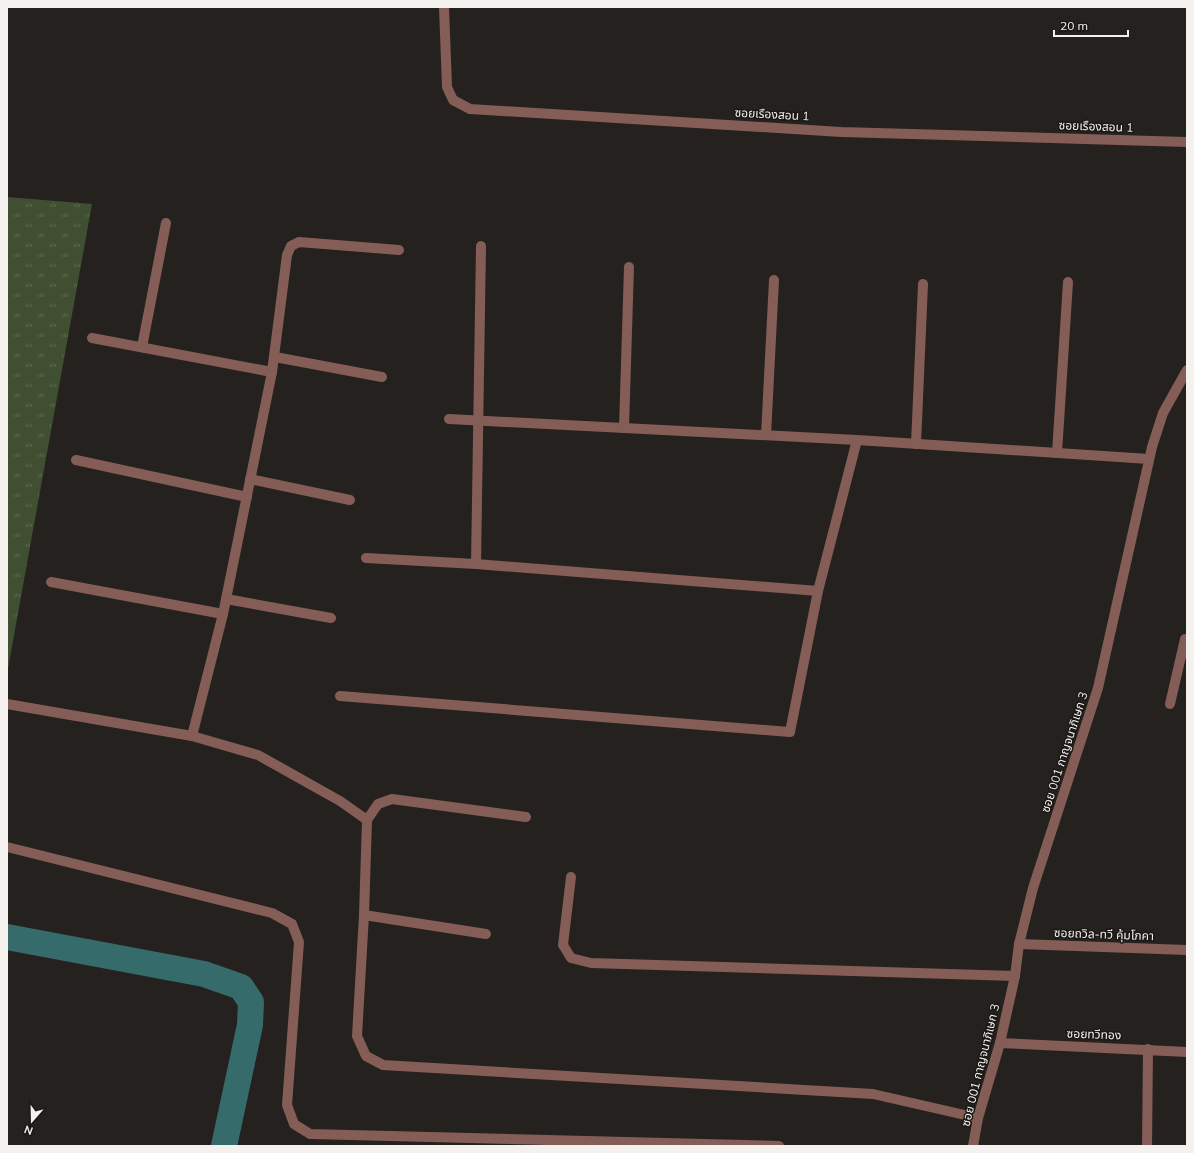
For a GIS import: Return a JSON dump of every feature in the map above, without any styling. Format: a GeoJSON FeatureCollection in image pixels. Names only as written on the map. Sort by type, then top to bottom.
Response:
{"type":"FeatureCollection","features":[{"type":"Feature","properties":{"kind":"street","name":"ซอยเรืองสอน 1"},"geometry":{"type":"LineString","coordinates":[[444,7],[447,87],[453,100],[470,109],[841,132],[1187,142]]}},
{"type":"Feature","properties":{"kind":"street"},"geometry":{"type":"LineString","coordinates":[[142,347],[166,223]]}},
{"type":"Feature","properties":{"kind":"street"},"geometry":{"type":"LineString","coordinates":[[192,736],[223,614],[275,357],[287,255],[291,246],[299,242],[399,250]]}},
{"type":"Feature","properties":{"kind":"street"},"geometry":{"type":"LineString","coordinates":[[476,564],[481,246]]}},
{"type":"Feature","properties":{"kind":"street"},"geometry":{"type":"LineString","coordinates":[[624,428],[629,268]]}},
{"type":"Feature","properties":{"kind":"street"},"geometry":{"type":"LineString","coordinates":[[766,435],[774,280]]}},
{"type":"Feature","properties":{"kind":"street"},"geometry":{"type":"LineString","coordinates":[[1057,453],[1068,282]]}},
{"type":"Feature","properties":{"kind":"street"},"geometry":{"type":"LineString","coordinates":[[916,444],[923,284]]}},
{"type":"Feature","properties":{"kind":"street"},"geometry":{"type":"LineString","coordinates":[[92,338],[272,372]]}},
{"type":"Feature","properties":{"kind":"street"},"geometry":{"type":"LineString","coordinates":[[275,357],[382,377]]}},
{"type":"Feature","properties":{"kind":"street","name":"ซอย 001 กาญจนาภิเษก 3"},"geometry":{"type":"LineString","coordinates":[[974,1146],[978,1118],[1000,1043],[1015,976],[1019,944],[1033,888],[1098,688],[1149,459],[1163,413],[1187,370]]}},
{"type":"Feature","properties":{"kind":"street"},"geometry":{"type":"LineString","coordinates":[[449,419],[857,440],[1149,459]]}},
{"type":"Feature","properties":{"kind":"street"},"geometry":{"type":"LineString","coordinates":[[340,696],[790,732],[818,591],[857,440]]}},
{"type":"Feature","properties":{"kind":"street"},"geometry":{"type":"LineString","coordinates":[[76,460],[247,497]]}},
{"type":"Feature","properties":{"kind":"street"},"geometry":{"type":"LineString","coordinates":[[250,479],[350,500]]}},
{"type":"Feature","properties":{"kind":"street"},"geometry":{"type":"LineString","coordinates":[[366,558],[476,564],[818,591]]}},
{"type":"Feature","properties":{"kind":"street"},"geometry":{"type":"LineString","coordinates":[[51,582],[223,614]]}},
{"type":"Feature","properties":{"kind":"street"},"geometry":{"type":"LineString","coordinates":[[226,599],[331,618]]}},
{"type":"Feature","properties":{"kind":"street"},"geometry":{"type":"LineString","coordinates":[[1170,704],[1185,638]]}},
{"type":"Feature","properties":{"kind":"street"},"geometry":{"type":"LineString","coordinates":[[7,704],[192,736],[258,755],[340,801],[367,820]]}},
{"type":"Feature","properties":{"kind":"street"},"geometry":{"type":"LineString","coordinates":[[526,817],[392,799],[378,804],[367,820],[364,915],[357,1036],[366,1056],[383,1065],[873,1094],[978,1118]]}},
{"type":"Feature","properties":{"kind":"street"},"geometry":{"type":"LineString","coordinates":[[7,847],[272,913],[292,924],[299,942],[287,1105],[294,1124],[310,1134],[403,1142],[779,1146]]}},
{"type":"Feature","properties":{"kind":"street"},"geometry":{"type":"LineString","coordinates":[[571,877],[563,945],[571,958],[591,963],[1015,976]]}},
{"type":"Feature","properties":{"kind":"street"},"geometry":{"type":"LineString","coordinates":[[364,915],[486,934]]}},
{"type":"Feature","properties":{"kind":"street","name":"ซอยถวิล-ทวี คุ้มโภคา"},"geometry":{"type":"LineString","coordinates":[[1019,944],[1187,950]]}},
{"type":"Feature","properties":{"kind":"street","name":"ซอยทวีทอง"},"geometry":{"type":"LineString","coordinates":[[1000,1043],[1187,1052]]}},
{"type":"Feature","properties":{"kind":"street"},"geometry":{"type":"LineString","coordinates":[[1147,1146],[1148,1049]]}},
{"type":"Feature","properties":{"kind":"green space"},"geometry":{"type":"Polygon","coordinates":[[[7,197],[92,204],[7,674],[7,197]]]}},
{"type":"Feature","properties":{"kind":"waterway"},"geometry":{"type":"LineString","coordinates":[[7,937],[204,974],[241,987],[251,1002],[250,1025],[224,1146]]}}]}
